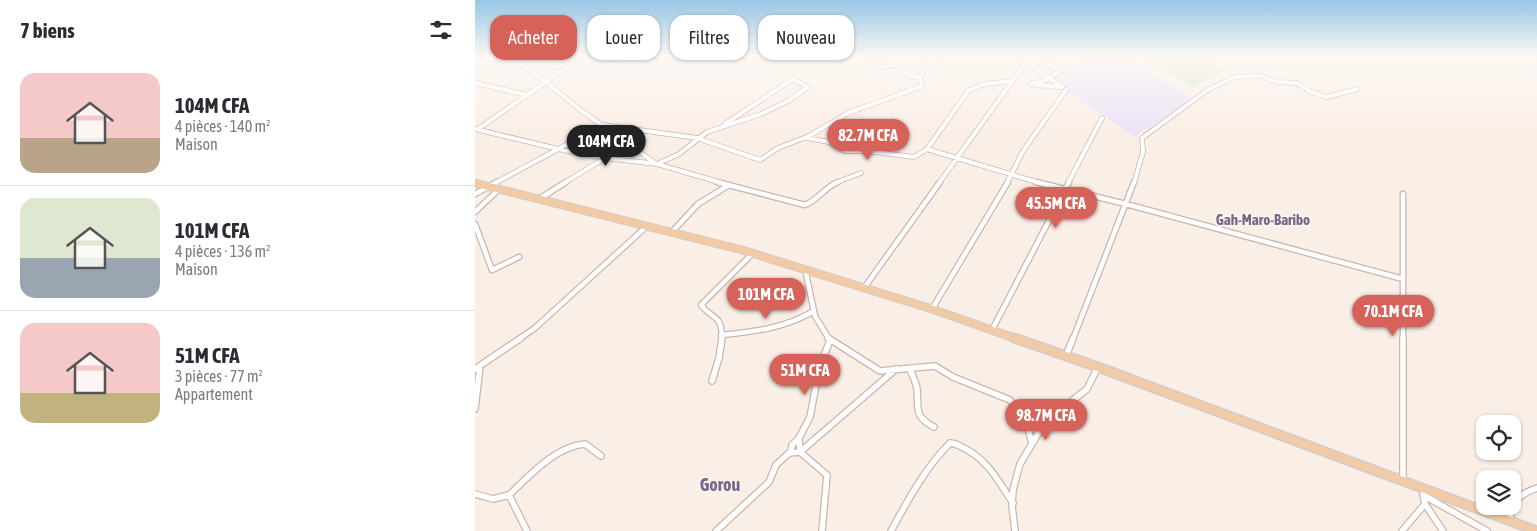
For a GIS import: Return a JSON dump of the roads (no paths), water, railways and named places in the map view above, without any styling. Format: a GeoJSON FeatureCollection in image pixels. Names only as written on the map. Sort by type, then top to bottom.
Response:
{"type":"FeatureCollection","features":[{"type":"Feature","properties":{"kind":"main road"},"geometry":{"type":"LineString","coordinates":[[475,183],[753,253],[932,309],[1098,367],[1403,480],[1423,491],[1537,531]]}},
{"type":"Feature","properties":{"kind":"street"},"geometry":{"type":"LineString","coordinates":[[476,130],[544,82]]}},
{"type":"Feature","properties":{"kind":"street"},"geometry":{"type":"LineString","coordinates":[[546,82],[579,109],[657,164]]}},
{"type":"Feature","properties":{"kind":"street"},"geometry":{"type":"LineString","coordinates":[[657,164],[679,154],[697,138],[725,124],[789,82]]}},
{"type":"Feature","properties":{"kind":"street"},"geometry":{"type":"LineString","coordinates":[[725,124],[761,114],[788,101],[808,88],[798,82]]}},
{"type":"Feature","properties":{"kind":"street"},"geometry":{"type":"LineString","coordinates":[[475,194],[603,125],[697,138],[760,160],[778,148],[819,131],[848,113],[900,92],[920,88],[922,85],[921,82]]}},
{"type":"Feature","properties":{"kind":"street"},"geometry":{"type":"LineString","coordinates":[[806,137],[829,142],[845,151],[867,151],[914,157],[927,149],[969,90],[984,84],[1004,82]]}},
{"type":"Feature","properties":{"kind":"street"},"geometry":{"type":"LineString","coordinates":[[864,288],[1010,82]]}},
{"type":"Feature","properties":{"kind":"street"},"geometry":{"type":"LineString","coordinates":[[1043,82],[1031,84],[1062,87],[1054,82]]}},
{"type":"Feature","properties":{"kind":"street"},"geometry":{"type":"LineString","coordinates":[[1066,356],[1135,180],[1143,152],[1142,138],[1185,105],[1224,82]]}},
{"type":"Feature","properties":{"kind":"street"},"geometry":{"type":"LineString","coordinates":[[1276,82],[1297,83],[1311,92],[1327,96],[1357,89]]}},
{"type":"Feature","properties":{"kind":"street"},"geometry":{"type":"LineString","coordinates":[[475,84],[527,95]]}},
{"type":"Feature","properties":{"kind":"street"},"geometry":{"type":"LineString","coordinates":[[932,309],[1012,175],[1023,151],[1066,90]]}},
{"type":"Feature","properties":{"kind":"street"},"geometry":{"type":"LineString","coordinates":[[992,330],[1102,118]]}},
{"type":"Feature","properties":{"kind":"street"},"geometry":{"type":"LineString","coordinates":[[476,130],[605,158],[657,164],[805,205],[813,202],[833,184],[861,173]]}},
{"type":"Feature","properties":{"kind":"street"},"geometry":{"type":"LineString","coordinates":[[819,131],[829,142]]}},
{"type":"Feature","properties":{"kind":"street"},"geometry":{"type":"LineString","coordinates":[[927,149],[1065,190],[1126,204],[1403,279]]}},
{"type":"Feature","properties":{"kind":"street"},"geometry":{"type":"LineString","coordinates":[[539,199],[605,158]]}},
{"type":"Feature","properties":{"kind":"street"},"geometry":{"type":"LineString","coordinates":[[670,233],[698,204],[729,185]]}},
{"type":"Feature","properties":{"kind":"street"},"geometry":{"type":"LineString","coordinates":[[475,212],[499,189]]}},
{"type":"Feature","properties":{"kind":"street"},"geometry":{"type":"LineString","coordinates":[[1403,194],[1403,480]]}},
{"type":"Feature","properties":{"kind":"street"},"geometry":{"type":"LineString","coordinates":[[475,224],[492,270],[519,257]]}},
{"type":"Feature","properties":{"kind":"street"},"geometry":{"type":"LineString","coordinates":[[475,409],[478,367],[535,328],[647,226]]}},
{"type":"Feature","properties":{"kind":"street"},"geometry":{"type":"LineString","coordinates":[[712,381],[719,361],[720,322],[701,305],[753,253]]}},
{"type":"Feature","properties":{"kind":"street"},"geometry":{"type":"LineString","coordinates":[[805,268],[814,311],[830,340],[880,371],[909,370],[935,366],[953,377],[1010,400],[1027,424],[1032,444]]}},
{"type":"Feature","properties":{"kind":"street"},"geometry":{"type":"LineString","coordinates":[[721,335],[779,328],[793,324],[814,311]]}},
{"type":"Feature","properties":{"kind":"street"},"geometry":{"type":"LineString","coordinates":[[791,452],[792,444],[799,438],[810,417],[819,370],[830,340]]}},
{"type":"Feature","properties":{"kind":"street"},"geometry":{"type":"LineString","coordinates":[[1015,531],[1013,490],[1020,464],[1045,422],[1087,389],[1098,367]]}},
{"type":"Feature","properties":{"kind":"street"},"geometry":{"type":"LineString","coordinates":[[800,452],[896,369]]}},
{"type":"Feature","properties":{"kind":"street"},"geometry":{"type":"LineString","coordinates":[[909,370],[915,381],[919,417],[923,422],[933,426]]}},
{"type":"Feature","properties":{"kind":"street"},"geometry":{"type":"LineString","coordinates":[[799,438],[800,452]]}},
{"type":"Feature","properties":{"kind":"street"},"geometry":{"type":"LineString","coordinates":[[891,531],[914,490],[940,453],[950,443],[954,443],[983,460],[1013,504]]}},
{"type":"Feature","properties":{"kind":"street"},"geometry":{"type":"LineString","coordinates":[[475,494],[493,499],[509,495],[528,477],[575,445],[585,444],[601,456]]}},
{"type":"Feature","properties":{"kind":"street"},"geometry":{"type":"LineString","coordinates":[[716,531],[747,505],[769,482],[775,466],[791,452],[800,452],[827,475],[823,531]]}},
{"type":"Feature","properties":{"kind":"street"},"geometry":{"type":"LineString","coordinates":[[1509,520],[1514,502],[1527,491],[1537,488]]}},
{"type":"Feature","properties":{"kind":"street"},"geometry":{"type":"LineString","coordinates":[[1423,491],[1425,504],[1443,531]]}},
{"type":"Feature","properties":{"kind":"street"},"geometry":{"type":"LineString","coordinates":[[1423,491],[1487,531]]}},
{"type":"Feature","properties":{"kind":"street"},"geometry":{"type":"LineString","coordinates":[[509,495],[527,531]]}},
{"type":"Feature","properties":{"kind":"street"},"geometry":{"type":"LineString","coordinates":[[1402,531],[1425,504]]}},
{"type":"Feature","properties":{"kind":"district","name":"Gah-Maro-Baribo"},"geometry":{"type":"Point","coordinates":[1263,220]}},
{"type":"Feature","properties":{"kind":"district","name":"Gorou"},"geometry":{"type":"Point","coordinates":[720,485]}}]}
